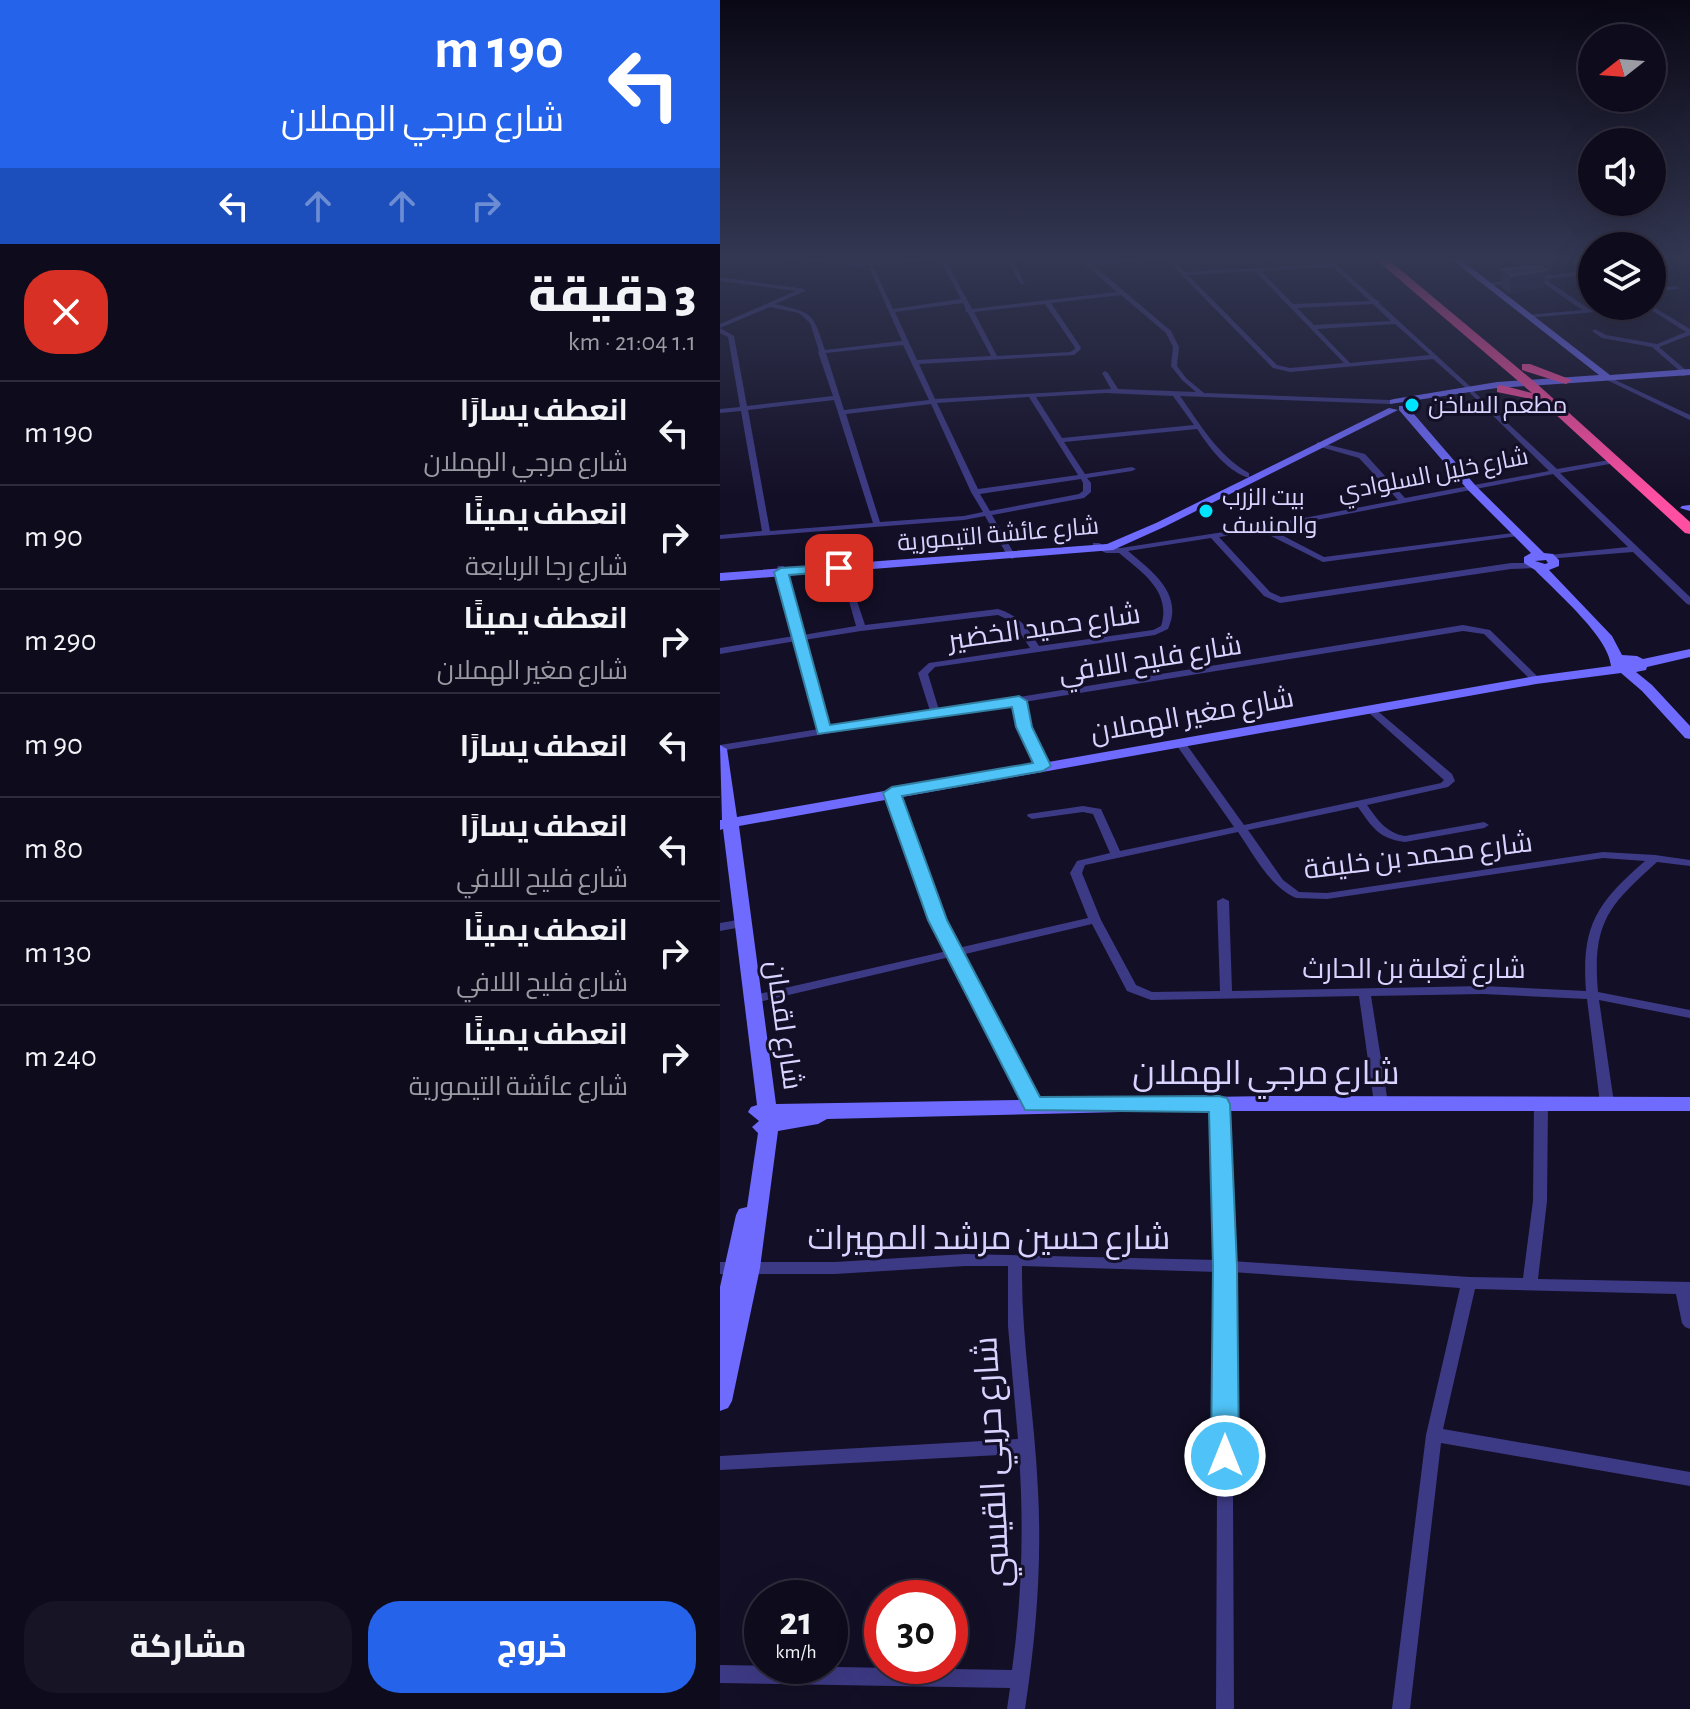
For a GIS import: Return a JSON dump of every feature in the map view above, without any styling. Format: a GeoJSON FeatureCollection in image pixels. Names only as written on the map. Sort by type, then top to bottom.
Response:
{"type":"FeatureCollection","features":[{"type":"Feature","properties":{"kind":"highway"},"geometry":{"type":"LineString","coordinates":[[1470,336],[1505,366],[1537,384],[1689,509]]}},
{"type":"Feature","properties":{"kind":"highway"},"geometry":{"type":"LineString","coordinates":[[1489,336],[1526,367],[1537,384]]}},
{"type":"Feature","properties":{"kind":"highway"},"geometry":{"type":"LineString","coordinates":[[1505,366],[1509,376],[1499,387],[1555,400],[1612,461],[1690,530]]}},
{"type":"Feature","properties":{"kind":"highway"},"geometry":{"type":"LineString","coordinates":[[1526,367],[1566,382],[1558,390],[1555,400]]}},
{"type":"Feature","properties":{"kind":"street"},"geometry":{"type":"LineString","coordinates":[[731,336],[766,533]]}},
{"type":"Feature","properties":{"kind":"street"},"geometry":{"type":"LineString","coordinates":[[816,336],[844,412],[877,524]]}},
{"type":"Feature","properties":{"kind":"street"},"geometry":{"type":"LineString","coordinates":[[900,336],[975,492],[1011,555]]}},
{"type":"Feature","properties":{"kind":"street"},"geometry":{"type":"LineString","coordinates":[[982,336],[995,358]]}},
{"type":"Feature","properties":{"kind":"street"},"geometry":{"type":"LineString","coordinates":[[914,362],[1076,352],[1077,346],[1070,336]]}},
{"type":"Feature","properties":{"kind":"street"},"geometry":{"type":"LineString","coordinates":[[1171,336],[1176,347],[1174,366],[1201,393]]}},
{"type":"Feature","properties":{"kind":"street"},"geometry":{"type":"LineString","coordinates":[[1244,336],[1275,367],[1290,370],[1434,357]]}},
{"type":"Feature","properties":{"kind":"street"},"geometry":{"type":"LineString","coordinates":[[1321,336],[1349,365]]}},
{"type":"Feature","properties":{"kind":"street"},"geometry":{"type":"LineString","coordinates":[[1412,336],[1690,602]]}},
{"type":"Feature","properties":{"kind":"street"},"geometry":{"type":"LineString","coordinates":[[1553,336],[1608,378],[1690,418]]}},
{"type":"Feature","properties":{"kind":"street"},"geometry":{"type":"LineString","coordinates":[[1602,336],[1657,346],[1683,336]]}},
{"type":"Feature","properties":{"kind":"street"},"geometry":{"type":"LineString","coordinates":[[821,352],[903,343]]}},
{"type":"Feature","properties":{"kind":"street"},"geometry":{"type":"LineString","coordinates":[[1657,346],[1656,350],[1687,373]]}},
{"type":"Feature","properties":{"kind":"street"},"geometry":{"type":"LineString","coordinates":[[1105,373],[1115,391]]}},
{"type":"Feature","properties":{"kind":"street"},"geometry":{"type":"LineString","coordinates":[[844,412],[934,401],[1115,391],[1365,400],[1393,406],[1471,390],[1687,373]]}},
{"type":"Feature","properties":{"kind":"street"},"geometry":{"type":"LineString","coordinates":[[1175,393],[1235,469],[1246,475]]}},
{"type":"Feature","properties":{"kind":"street"},"geometry":{"type":"LineString","coordinates":[[720,537],[988,515],[1081,496],[1088,488],[1084,477],[1031,395]]}},
{"type":"Feature","properties":{"kind":"street"},"geometry":{"type":"LineString","coordinates":[[720,411],[837,398]]}},
{"type":"Feature","properties":{"kind":"street"},"geometry":{"type":"LineString","coordinates":[[1672,407],[1690,405]]}},
{"type":"Feature","properties":{"kind":"street"},"geometry":{"type":"LineString","coordinates":[[1393,406],[1417,424],[1541,562],[1647,688],[1688,730]]}},
{"type":"Feature","properties":{"kind":"street","name":"شارع عائشة التيمورية"},"geometry":{"type":"LineString","coordinates":[[720,575],[1098,547],[1160,525],[1393,406]]}},
{"type":"Feature","properties":{"kind":"street","name":"شارع عائشة التيمورية"},"geometry":{"type":"LineString","coordinates":[[1098,547],[1393,406]]}},
{"type":"Feature","properties":{"kind":"street"},"geometry":{"type":"LineString","coordinates":[[1061,440],[1199,427]]}},
{"type":"Feature","properties":{"kind":"street"},"geometry":{"type":"LineString","coordinates":[[1320,444],[1362,456],[1402,500]]}},
{"type":"Feature","properties":{"kind":"street","name":"شارع خليل السلوادي"},"geometry":{"type":"LineString","coordinates":[[1098,547],[1121,550],[1214,537],[1550,470],[1612,461]]}},
{"type":"Feature","properties":{"kind":"street"},"geometry":{"type":"LineString","coordinates":[[975,492],[1132,469]]}},
{"type":"Feature","properties":{"kind":"street"},"geometry":{"type":"LineString","coordinates":[[1262,528],[1323,560],[1513,532]]}},
{"type":"Feature","properties":{"kind":"street"},"geometry":{"type":"LineString","coordinates":[[1214,537],[1267,594],[1280,600],[1634,549]]}},
{"type":"Feature","properties":{"kind":"street","name":"شارع حميد الخضير"},"geometry":{"type":"LineString","coordinates":[[936,714],[923,673],[927,667],[1155,632],[1165,627],[1168,623],[1166,598],[1155,579],[1121,550]]}},
{"type":"Feature","properties":{"kind":"street"},"geometry":{"type":"LineString","coordinates":[[781,570],[824,731]]}},
{"type":"Feature","properties":{"kind":"street"},"geometry":{"type":"LineString","coordinates":[[853,601],[861,628]]}},
{"type":"Feature","properties":{"kind":"street"},"geometry":{"type":"LineString","coordinates":[[720,649],[998,612],[1010,615],[1017,621],[1035,648]]}},
{"type":"Feature","properties":{"kind":"street","name":"شارع فليح اللافي"},"geometry":{"type":"LineString","coordinates":[[720,749],[1392,638],[1471,628],[1487,632],[1536,680]]}},
{"type":"Feature","properties":{"kind":"street","name":"شارع مغير الهملان"},"geometry":{"type":"LineString","coordinates":[[723,823],[1690,653]]}},
{"type":"Feature","properties":{"kind":"street"},"geometry":{"type":"LineString","coordinates":[[1019,701],[1024,727],[1043,766]]}},
{"type":"Feature","properties":{"kind":"street"},"geometry":{"type":"LineString","coordinates":[[750,1000],[1095,920],[1077,870],[1084,861],[1444,785],[1450,781],[1371,710]]}},
{"type":"Feature","properties":{"kind":"street","name":"شارع محمد بن خليفة"},"geometry":{"type":"LineString","coordinates":[[1180,743],[1286,891],[1308,897],[1603,855],[1690,863]]}},
{"type":"Feature","properties":{"kind":"street","name":"شارع لقمان"},"geometry":{"type":"LineString","coordinates":[[720,749],[732,925],[750,1000],[764,1119],[720,1339]]}},
{"type":"Feature","properties":{"kind":"street"},"geometry":{"type":"LineString","coordinates":[[892,793],[919,873],[954,954],[1033,1105]]}},
{"type":"Feature","properties":{"kind":"street"},"geometry":{"type":"LineString","coordinates":[[1360,802],[1383,834],[1391,838],[1405,839],[1484,825]]}},
{"type":"Feature","properties":{"kind":"street"},"geometry":{"type":"LineString","coordinates":[[1032,816],[1083,809],[1097,811],[1116,854]]}},
{"type":"Feature","properties":{"kind":"street"},"geometry":{"type":"LineString","coordinates":[[1607,1103],[1593,995],[1593,939],[1598,922],[1620,889],[1655,858]]}},
{"type":"Feature","properties":{"kind":"street"},"geometry":{"type":"LineString","coordinates":[[1223,901],[1226,994]]}},
{"type":"Feature","properties":{"kind":"street","name":"شارع ثعلبة بن الحارث"},"geometry":{"type":"LineString","coordinates":[[1095,920],[1126,982],[1136,992],[1151,996],[1483,990],[1593,995],[1690,1014]]}},
{"type":"Feature","properties":{"kind":"street"},"geometry":{"type":"LineString","coordinates":[[1364,992],[1381,1103]]}},
{"type":"Feature","properties":{"kind":"street"},"geometry":{"type":"LineString","coordinates":[[1530,1284],[1540,1201],[1541,1102]]}},
{"type":"Feature","properties":{"kind":"street"},"geometry":{"type":"LineString","coordinates":[[1219,1104],[1225,1266],[1225,1709]]}},
{"type":"Feature","properties":{"kind":"street","name":"شارع مرجي الهملان"},"geometry":{"type":"LineString","coordinates":[[764,1119],[843,1112],[1033,1105],[1690,1104]]}},
{"type":"Feature","properties":{"kind":"street","name":"شارع حسين مرشد المهيرات"},"geometry":{"type":"LineString","coordinates":[[735,1268],[835,1268],[1015,1260],[1225,1266],[1469,1283],[1686,1288]]}},
{"type":"Feature","properties":{"kind":"street","name":"شارع حربي القيسي"},"geometry":{"type":"LineString","coordinates":[[1015,1260],[1015,1327],[1031,1520],[1029,1599],[1016,1709]]}},
{"type":"Feature","properties":{"kind":"street","name":"شارع لقمان"},"geometry":{"type":"LineString","coordinates":[[720,1401],[735,1268]]}},
{"type":"Feature","properties":{"kind":"street"},"geometry":{"type":"LineString","coordinates":[[1401,1709],[1434,1435],[1469,1283]]}},
{"type":"Feature","properties":{"kind":"street"},"geometry":{"type":"LineString","coordinates":[[1686,1288],[1690,1323]]}},
{"type":"Feature","properties":{"kind":"street"},"geometry":{"type":"LineString","coordinates":[[1434,1435],[1690,1479]]}},
{"type":"Feature","properties":{"kind":"street"},"geometry":{"type":"LineString","coordinates":[[720,1463],[1026,1446]]}},
{"type":"Feature","properties":{"kind":"street"},"geometry":{"type":"LineString","coordinates":[[720,1674],[1021,1679]]}},
{"type":"Feature","properties":{"kind":"place","name":"مطعم الساخن"},"geometry":{"type":"Point","coordinates":[1412,405]}},
{"type":"Feature","properties":{"kind":"place","name":"بيت الزرب والمنسف"},"geometry":{"type":"Point","coordinates":[1206,511]}},
{"type":"Feature","properties":{"kind":"route"},"geometry":{"type":"LineString","coordinates":[[839,568],[781,572],[824,731],[1019,701],[1024,727],[1043,766],[892,793],[937,920],[1033,1105],[1219,1104],[1225,1266],[1225,1456]]}}]}
